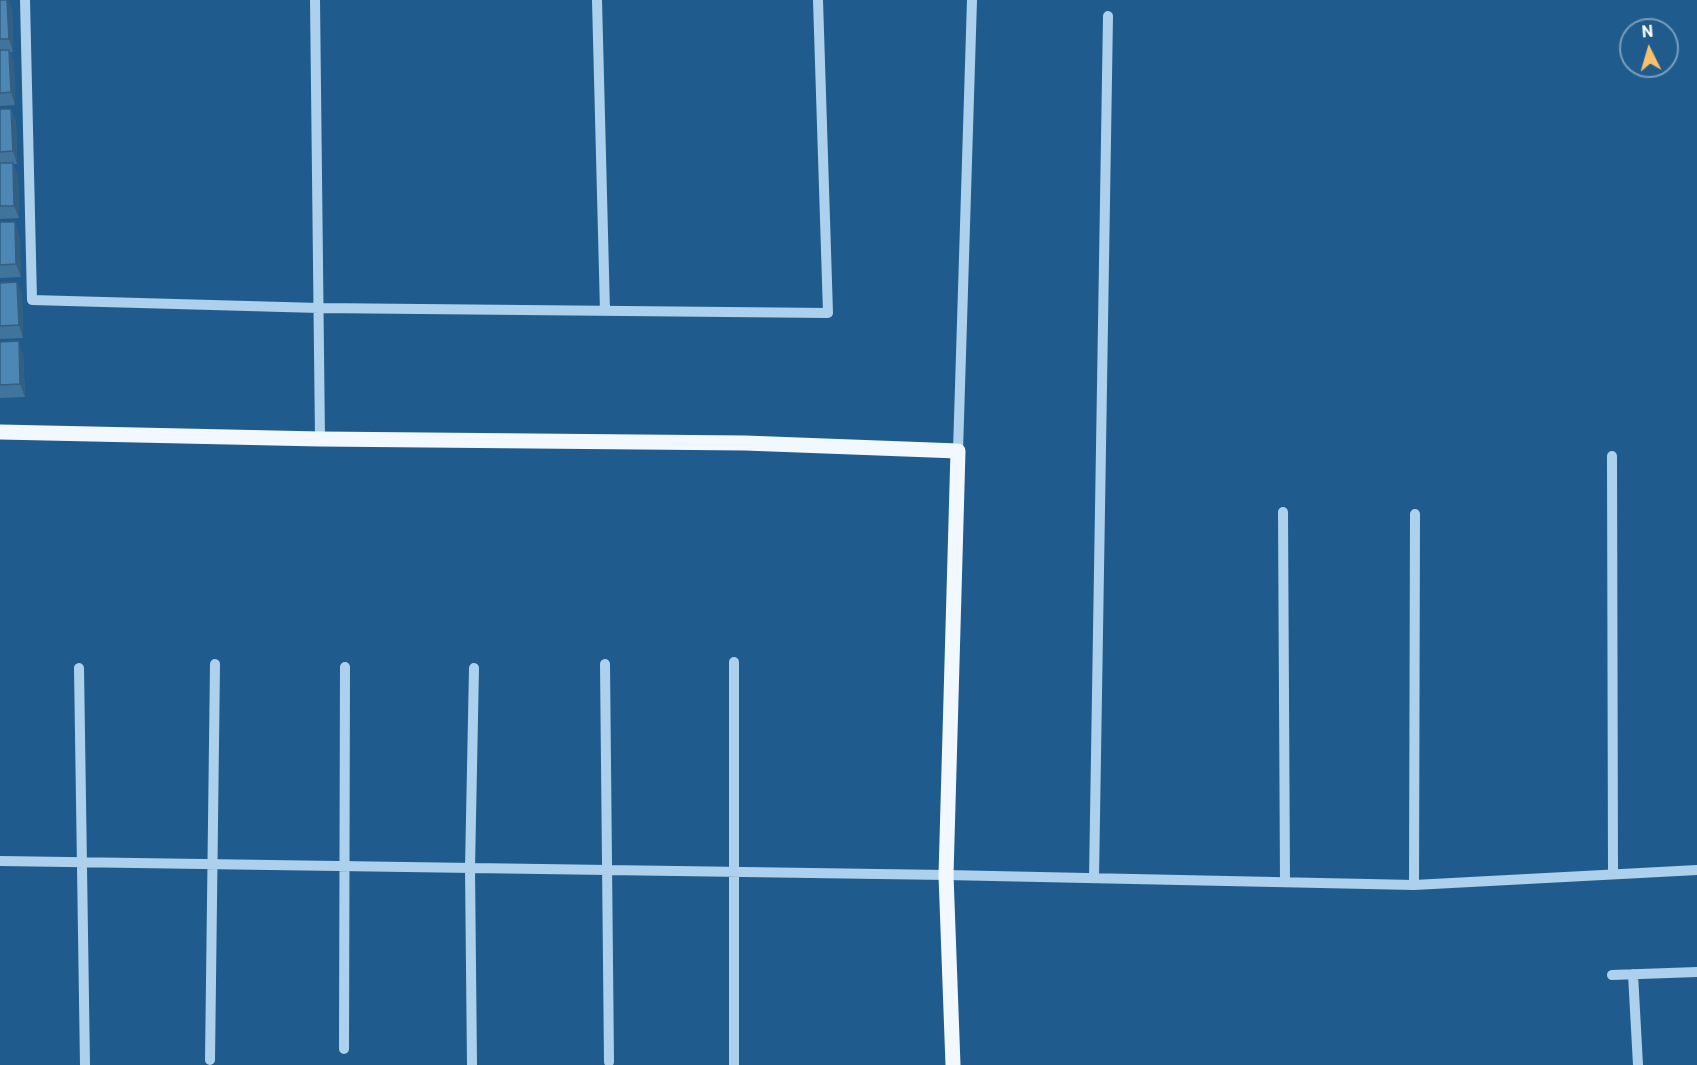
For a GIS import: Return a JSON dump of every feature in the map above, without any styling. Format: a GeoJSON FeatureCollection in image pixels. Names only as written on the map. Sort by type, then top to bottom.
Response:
{"type":"FeatureCollection","features":[{"type":"Feature","properties":{"kind":"main road"},"geometry":{"type":"LineString","coordinates":[[0,432],[320,439],[745,443],[958,451],[946,875],[952,1065]]}},
{"type":"Feature","properties":{"kind":"street"},"geometry":{"type":"LineString","coordinates":[[25,0],[32,300],[319,308],[828,313],[818,0]]}},
{"type":"Feature","properties":{"kind":"street"},"geometry":{"type":"LineString","coordinates":[[315,0],[320,439]]}},
{"type":"Feature","properties":{"kind":"street"},"geometry":{"type":"LineString","coordinates":[[597,0],[605,311]]}},
{"type":"Feature","properties":{"kind":"street"},"geometry":{"type":"LineString","coordinates":[[958,451],[972,0]]}},
{"type":"Feature","properties":{"kind":"street"},"geometry":{"type":"LineString","coordinates":[[1094,878],[1108,16]]}},
{"type":"Feature","properties":{"kind":"street"},"geometry":{"type":"LineString","coordinates":[[1612,456],[1613,874]]}},
{"type":"Feature","properties":{"kind":"street"},"geometry":{"type":"LineString","coordinates":[[1283,512],[1285,882]]}},
{"type":"Feature","properties":{"kind":"street"},"geometry":{"type":"LineString","coordinates":[[1414,514],[1414,885]]}},
{"type":"Feature","properties":{"kind":"street"},"geometry":{"type":"LineString","coordinates":[[734,662],[734,1065]]}},
{"type":"Feature","properties":{"kind":"street"},"geometry":{"type":"LineString","coordinates":[[210,1060],[215,664]]}},
{"type":"Feature","properties":{"kind":"street"},"geometry":{"type":"LineString","coordinates":[[605,664],[609,1062]]}},
{"type":"Feature","properties":{"kind":"street"},"geometry":{"type":"LineString","coordinates":[[344,1049],[345,667]]}},
{"type":"Feature","properties":{"kind":"street"},"geometry":{"type":"LineString","coordinates":[[79,668],[85,1065]]}},
{"type":"Feature","properties":{"kind":"street"},"geometry":{"type":"LineString","coordinates":[[472,1065],[470,868],[474,668]]}},
{"type":"Feature","properties":{"kind":"street"},"geometry":{"type":"LineString","coordinates":[[0,861],[946,875],[1414,885],[1697,870]]}},
{"type":"Feature","properties":{"kind":"street"},"geometry":{"type":"LineString","coordinates":[[1612,975],[1697,972]]}},
{"type":"Feature","properties":{"kind":"street"},"geometry":{"type":"LineString","coordinates":[[1633,974],[1638,1065]]}},
{"type":"Feature","properties":{"kind":"building"},"geometry":{"type":"Polygon","coordinates":[[[0,0],[7,0],[9,39],[0,39],[0,0]]]}},
{"type":"Feature","properties":{"kind":"building"},"geometry":{"type":"Polygon","coordinates":[[[0,50],[9,50],[11,92],[0,93],[0,50]]]}},
{"type":"Feature","properties":{"kind":"building"},"geometry":{"type":"Polygon","coordinates":[[[0,109],[11,109],[13,151],[0,152],[0,109]]]}},
{"type":"Feature","properties":{"kind":"building"},"geometry":{"type":"Polygon","coordinates":[[[0,163],[13,163],[14,206],[0,206],[0,163]]]}},
{"type":"Feature","properties":{"kind":"building"},"geometry":{"type":"Polygon","coordinates":[[[0,222],[15,222],[16,264],[0,265],[0,222]]]}},
{"type":"Feature","properties":{"kind":"building"},"geometry":{"type":"Polygon","coordinates":[[[17,282],[19,325],[0,326],[0,283],[17,282]]]}},
{"type":"Feature","properties":{"kind":"building"},"geometry":{"type":"Polygon","coordinates":[[[19,341],[20,384],[0,385],[0,342],[19,341]]]}}]}
